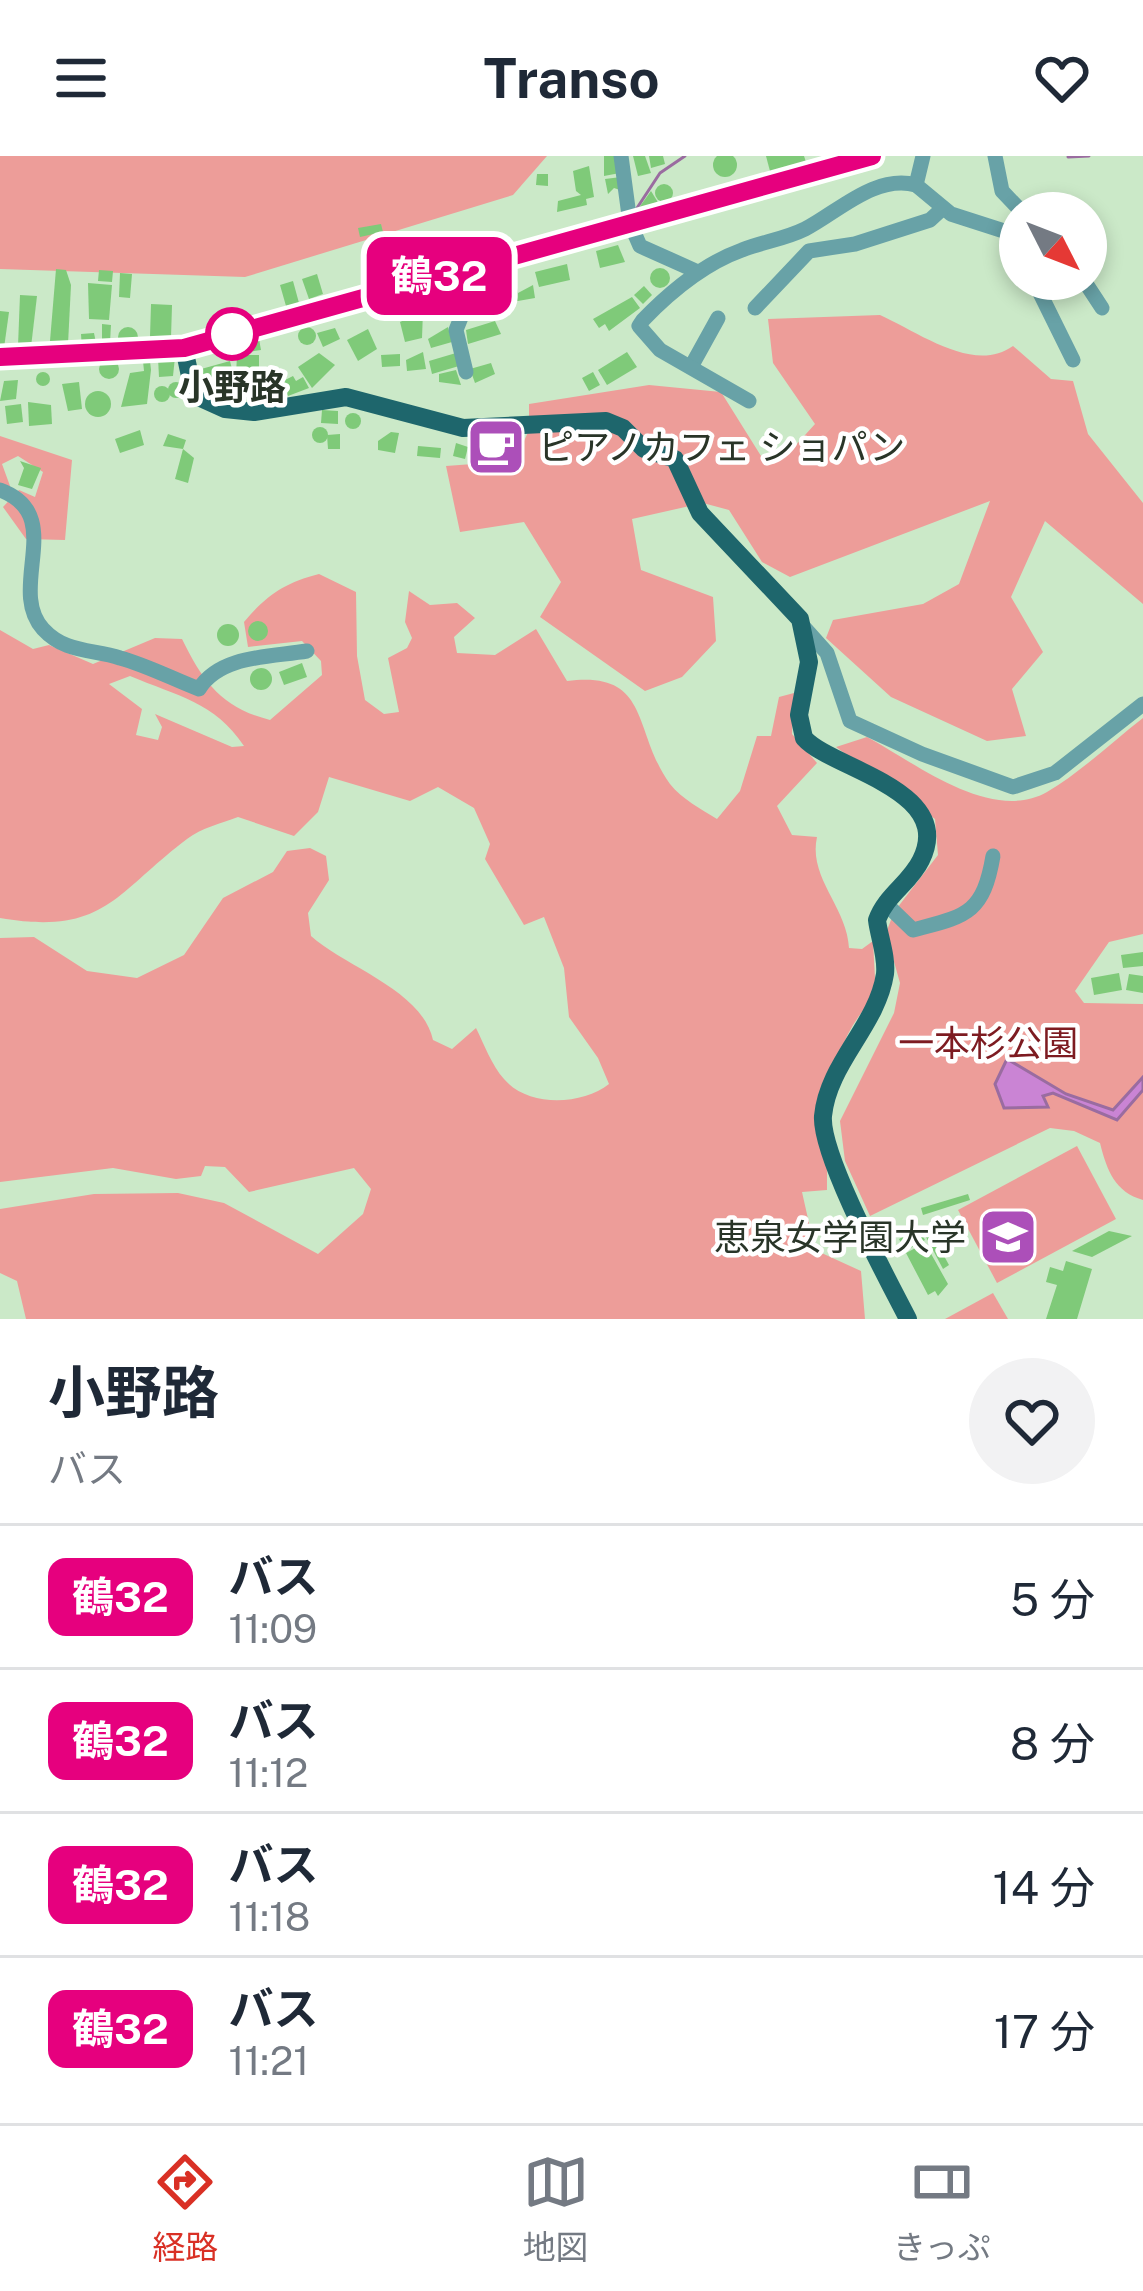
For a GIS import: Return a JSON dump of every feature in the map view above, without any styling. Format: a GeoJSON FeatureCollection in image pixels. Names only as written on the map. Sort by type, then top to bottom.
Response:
{"type":"FeatureCollection","features":[{"type":"Feature","properties":{"kind":"main road"},"geometry":{"type":"LineString","coordinates":[[0,357],[184,348],[194,395],[233,411],[266,412],[336,396],[453,427],[566,419],[613,423],[644,449],[677,462],[700,514],[783,596],[802,625],[809,662],[799,715],[804,738],[892,787],[921,824],[922,860],[885,903],[877,920],[883,982],[830,1085],[824,1130],[908,1319]]}},
{"type":"Feature","properties":{"kind":"street"},"geometry":{"type":"LineString","coordinates":[[621,156],[630,223],[640,246],[698,272]]}},
{"type":"Feature","properties":{"kind":"street"},"geometry":{"type":"LineString","coordinates":[[184,348],[872,156]]}},
{"type":"Feature","properties":{"kind":"street"},"geometry":{"type":"LineString","coordinates":[[916,185],[923,156]]}},
{"type":"Feature","properties":{"kind":"street"},"geometry":{"type":"LineString","coordinates":[[995,156],[1003,192]]}},
{"type":"Feature","properties":{"kind":"street"},"geometry":{"type":"LineString","coordinates":[[916,185],[943,208],[999,228]]}},
{"type":"Feature","properties":{"kind":"street"},"geometry":{"type":"LineString","coordinates":[[749,401],[692,364],[660,350],[639,326],[666,296],[736,252],[805,229],[857,196],[916,185]]}},
{"type":"Feature","properties":{"kind":"street"},"geometry":{"type":"LineString","coordinates":[[755,308],[809,251],[855,244],[930,220],[943,208]]}},
{"type":"Feature","properties":{"kind":"street"},"geometry":{"type":"LineString","coordinates":[[462,270],[462,315],[456,330],[466,373]]}},
{"type":"Feature","properties":{"kind":"street"},"geometry":{"type":"LineString","coordinates":[[1043,300],[1073,360]]}},
{"type":"Feature","properties":{"kind":"street"},"geometry":{"type":"LineString","coordinates":[[1097,300],[1102,308]]}},
{"type":"Feature","properties":{"kind":"street"},"geometry":{"type":"LineString","coordinates":[[692,364],[718,318]]}},
{"type":"Feature","properties":{"kind":"street"},"geometry":{"type":"LineString","coordinates":[[0,490],[19,500],[34,522],[33,609],[54,640],[73,650],[123,658],[199,689],[206,677],[233,663],[307,651]]}},
{"type":"Feature","properties":{"kind":"street"},"geometry":{"type":"LineString","coordinates":[[802,625],[827,653],[850,721],[1002,786],[1022,785],[1055,773],[1143,704]]}},
{"type":"Feature","properties":{"kind":"street"},"geometry":{"type":"LineString","coordinates":[[885,903],[913,930],[960,918],[982,898],[993,856]]}},
{"type":"Feature","properties":{"kind":"green space"},"geometry":{"type":"Polygon","coordinates":[[[0,156],[547,156],[513,195],[245,277],[0,269],[0,156]]]}},
{"type":"Feature","properties":{"kind":"green space"},"geometry":{"type":"Polygon","coordinates":[[[880,315],[964,353],[981,356],[1013,346],[1051,379],[1073,381],[1088,434],[1143,503],[1143,604],[1045,521],[1011,597],[1043,652],[1012,689],[1026,736],[987,741],[891,697],[826,638],[833,620],[923,604],[959,584],[990,501],[790,577],[762,562],[729,510],[703,503],[632,519],[641,570],[713,597],[716,641],[682,677],[645,691],[540,617],[561,582],[524,522],[460,532],[446,466],[515,461],[529,430],[529,404],[649,385],[721,392],[766,464],[787,455],[815,424],[773,363],[768,319],[880,315]]]}},
{"type":"Feature","properties":{"kind":"green space"},"geometry":{"type":"Polygon","coordinates":[[[0,436],[72,460],[65,540],[26,539],[3,507],[19,490],[35,497],[43,472],[18,456],[2,464],[10,486],[0,498],[0,436]]]}},
{"type":"Feature","properties":{"kind":"green space"},"geometry":{"type":"Polygon","coordinates":[[[319,574],[356,592],[357,656],[365,700],[384,714],[399,712],[388,658],[407,648],[412,638],[405,622],[409,591],[430,605],[457,603],[475,618],[454,637],[457,653],[495,655],[536,629],[567,681],[594,680],[614,685],[627,695],[670,784],[717,819],[740,791],[757,736],[771,736],[779,697],[794,693],[792,734],[817,763],[777,806],[792,835],[817,837],[818,866],[842,919],[849,948],[862,949],[873,941],[876,997],[846,1038],[832,1086],[827,1190],[802,1192],[815,1250],[861,1271],[865,1319],[26,1319],[17,1281],[0,1273],[0,1209],[94,1194],[178,1193],[224,1203],[318,1254],[363,1214],[371,1189],[354,1168],[249,1192],[225,1167],[205,1166],[201,1176],[176,1179],[113,1168],[0,1182],[0,938],[34,937],[87,971],[137,978],[184,955],[223,898],[273,872],[287,851],[310,848],[326,856],[329,880],[308,913],[311,936],[399,994],[426,1022],[433,1040],[452,1049],[476,1028],[504,1079],[541,1099],[585,1096],[609,1084],[598,1058],[569,1017],[564,968],[544,917],[524,925],[485,859],[490,844],[474,808],[438,787],[410,801],[329,777],[318,812],[294,836],[238,817],[193,835],[106,906],[86,915],[35,922],[0,918],[0,630],[33,649],[49,645],[93,664],[155,638],[182,639],[216,691],[239,708],[270,720],[322,675],[321,661],[302,641],[248,647],[244,622],[277,591],[319,574]],[[130,676],[109,684],[142,709],[136,735],[158,740],[162,727],[155,714],[232,747],[244,746],[208,710],[130,676]]]}},
{"type":"Feature","properties":{"kind":"green space","name":"一本杉公園"},"geometry":{"type":"Polygon","coordinates":[[[1143,718],[1143,934],[1109,942],[1075,991],[1084,1003],[1143,1004],[1143,1200],[1125,1192],[1114,1179],[1100,1143],[1074,1131],[1050,1128],[870,1216],[845,1161],[840,1121],[894,1013],[900,983],[886,933],[894,912],[938,855],[935,819],[836,747],[867,737],[954,786],[1002,800],[1025,800],[1060,784],[1143,718]]]}},
{"type":"Feature","properties":{"kind":"green space"},"geometry":{"type":"Polygon","coordinates":[[[1077,1146],[1116,1219],[997,1283],[958,1210],[1077,1146]]]}},
{"type":"Feature","properties":{"kind":"green space"},"geometry":{"type":"Polygon","coordinates":[[[993,1293],[1008,1319],[945,1319],[993,1293]]]}},
{"type":"Feature","properties":{"kind":"shaded area"},"geometry":{"type":"Polygon","coordinates":[[[1007,1059],[1066,1094],[1113,1110],[1143,1077],[1143,1090],[1117,1120],[1053,1093],[1043,1096],[1048,1107],[1004,1108],[995,1084],[1007,1059]]]}},
{"type":"Feature","properties":{"kind":"building"},"geometry":{"type":"Polygon","coordinates":[[[725,153],[734,156],[734,174],[725,177],[716,174],[713,165],[716,156],[725,153]]]}},
{"type":"Feature","properties":{"kind":"building"},"geometry":{"type":"Polygon","coordinates":[[[604,156],[616,156],[620,173],[604,176],[604,156]]]}},
{"type":"Feature","properties":{"kind":"building"},"geometry":{"type":"Polygon","coordinates":[[[633,156],[645,156],[651,173],[638,176],[633,156]]]}},
{"type":"Feature","properties":{"kind":"building"},"geometry":{"type":"Polygon","coordinates":[[[649,156],[663,156],[665,164],[651,168],[649,156]]]}},
{"type":"Feature","properties":{"kind":"building"},"geometry":{"type":"Polygon","coordinates":[[[766,156],[804,156],[807,165],[771,175],[766,156]]]}},
{"type":"Feature","properties":{"kind":"building"},"geometry":{"type":"Polygon","coordinates":[[[589,166],[594,197],[586,199],[587,205],[557,212],[558,201],[581,195],[573,171],[589,166]]]}},
{"type":"Feature","properties":{"kind":"building"},"geometry":{"type":"Polygon","coordinates":[[[537,174],[548,174],[548,186],[536,185],[537,174]]]}},
{"type":"Feature","properties":{"kind":"building"},"geometry":{"type":"Polygon","coordinates":[[[621,177],[623,191],[614,188],[608,194],[605,179],[621,177]]]}},
{"type":"Feature","properties":{"kind":"building"},"geometry":{"type":"Polygon","coordinates":[[[664,184],[673,193],[664,202],[655,193],[664,184]]]}},
{"type":"Feature","properties":{"kind":"building"},"geometry":{"type":"Polygon","coordinates":[[[651,191],[659,204],[641,211],[638,209],[651,191]]]}},
{"type":"Feature","properties":{"kind":"building"},"geometry":{"type":"Polygon","coordinates":[[[381,224],[383,232],[360,237],[358,228],[381,224]]]}},
{"type":"Feature","properties":{"kind":"building"},"geometry":{"type":"Polygon","coordinates":[[[434,237],[438,253],[428,255],[424,240],[434,237]]]}},
{"type":"Feature","properties":{"kind":"building"},"geometry":{"type":"Polygon","coordinates":[[[618,245],[625,262],[600,268],[596,251],[618,245]]]}},
{"type":"Feature","properties":{"kind":"building"},"geometry":{"type":"Polygon","coordinates":[[[567,264],[570,280],[539,287],[535,272],[567,264]]]}},
{"type":"Feature","properties":{"kind":"building"},"geometry":{"type":"Polygon","coordinates":[[[660,268],[670,278],[660,288],[650,278],[660,268]]]}},
{"type":"Feature","properties":{"kind":"building"},"geometry":{"type":"Polygon","coordinates":[[[56,269],[66,270],[71,285],[68,344],[50,341],[56,269]]]}},
{"type":"Feature","properties":{"kind":"building"},"geometry":{"type":"Polygon","coordinates":[[[99,270],[113,271],[112,282],[98,281],[99,270]]]}},
{"type":"Feature","properties":{"kind":"building"},"geometry":{"type":"Polygon","coordinates":[[[120,273],[132,274],[130,298],[119,297],[120,273]]]}},
{"type":"Feature","properties":{"kind":"building"},"geometry":{"type":"Polygon","coordinates":[[[317,274],[323,294],[309,299],[302,279],[317,274]]]}},
{"type":"Feature","properties":{"kind":"building"},"geometry":{"type":"Polygon","coordinates":[[[293,281],[299,303],[286,306],[280,285],[293,281]]]}},
{"type":"Feature","properties":{"kind":"building"},"geometry":{"type":"Polygon","coordinates":[[[88,283],[112,285],[109,320],[89,319],[88,283]]]}},
{"type":"Feature","properties":{"kind":"building"},"geometry":{"type":"Polygon","coordinates":[[[533,285],[535,298],[495,305],[493,290],[517,288],[518,293],[533,285]]]}},
{"type":"Feature","properties":{"kind":"building"},"geometry":{"type":"Polygon","coordinates":[[[644,286],[652,295],[643,304],[634,295],[644,286]]]}},
{"type":"Feature","properties":{"kind":"building"},"geometry":{"type":"Polygon","coordinates":[[[20,295],[37,296],[31,347],[18,346],[20,295]]]}},
{"type":"Feature","properties":{"kind":"building"},"geometry":{"type":"Polygon","coordinates":[[[632,297],[640,308],[609,331],[605,324],[599,328],[593,319],[632,297]]]}},
{"type":"Feature","properties":{"kind":"building"},"geometry":{"type":"Polygon","coordinates":[[[453,299],[456,311],[429,320],[424,303],[453,299]]]}},
{"type":"Feature","properties":{"kind":"building"},"geometry":{"type":"Polygon","coordinates":[[[399,300],[405,313],[378,320],[375,306],[399,300]]]}},
{"type":"Feature","properties":{"kind":"building"},"geometry":{"type":"Polygon","coordinates":[[[490,302],[495,315],[481,320],[476,306],[490,302]]]}},
{"type":"Feature","properties":{"kind":"building"},"geometry":{"type":"Polygon","coordinates":[[[151,304],[172,305],[171,337],[150,337],[151,304]]]}},
{"type":"Feature","properties":{"kind":"building"},"geometry":{"type":"Polygon","coordinates":[[[0,311],[9,312],[4,348],[0,348],[0,311]]]}},
{"type":"Feature","properties":{"kind":"building"},"geometry":{"type":"Polygon","coordinates":[[[423,311],[422,338],[405,342],[400,322],[423,311]]]}},
{"type":"Feature","properties":{"kind":"building"},"geometry":{"type":"Polygon","coordinates":[[[495,321],[501,334],[468,344],[466,330],[495,321]]]}},
{"type":"Feature","properties":{"kind":"building"},"geometry":{"type":"Polygon","coordinates":[[[102,324],[111,325],[110,342],[102,342],[102,324]]]}},
{"type":"Feature","properties":{"kind":"building"},"geometry":{"type":"Polygon","coordinates":[[[128,327],[138,337],[128,347],[118,337],[128,327]]]}},
{"type":"Feature","properties":{"kind":"building"},"geometry":{"type":"Polygon","coordinates":[[[307,327],[316,336],[307,345],[298,336],[307,327]]]}},
{"type":"Feature","properties":{"kind":"building"},"geometry":{"type":"Polygon","coordinates":[[[448,327],[452,342],[431,348],[428,339],[448,327]]]}},
{"type":"Feature","properties":{"kind":"building"},"geometry":{"type":"Polygon","coordinates":[[[335,328],[340,339],[323,347],[317,333],[335,328]]]}},
{"type":"Feature","properties":{"kind":"building"},"geometry":{"type":"Polygon","coordinates":[[[368,329],[377,349],[358,361],[347,340],[368,329]]]}},
{"type":"Feature","properties":{"kind":"building"},"geometry":{"type":"Polygon","coordinates":[[[94,333],[97,348],[82,349],[81,334],[94,333]]]}},
{"type":"Feature","properties":{"kind":"building"},"geometry":{"type":"Polygon","coordinates":[[[259,339],[261,350],[248,352],[247,341],[259,339]]]}},
{"type":"Feature","properties":{"kind":"building"},"geometry":{"type":"Polygon","coordinates":[[[423,352],[426,369],[407,371],[406,360],[423,352]]]}},
{"type":"Feature","properties":{"kind":"building"},"geometry":{"type":"Polygon","coordinates":[[[627,352],[637,367],[607,385],[598,370],[627,352]]]}},
{"type":"Feature","properties":{"kind":"building"},"geometry":{"type":"Polygon","coordinates":[[[319,353],[335,365],[312,388],[298,367],[319,353]]]}},
{"type":"Feature","properties":{"kind":"building"},"geometry":{"type":"Polygon","coordinates":[[[456,353],[459,366],[432,374],[429,361],[456,353]]]}},
{"type":"Feature","properties":{"kind":"building"},"geometry":{"type":"Polygon","coordinates":[[[400,354],[400,366],[382,367],[381,355],[400,354]]]}},
{"type":"Feature","properties":{"kind":"building"},"geometry":{"type":"Polygon","coordinates":[[[237,355],[259,355],[259,375],[267,374],[270,386],[242,385],[236,375],[237,355]]]}},
{"type":"Feature","properties":{"kind":"building"},"geometry":{"type":"Polygon","coordinates":[[[175,357],[173,376],[159,377],[158,358],[175,357]]]}},
{"type":"Feature","properties":{"kind":"building"},"geometry":{"type":"Polygon","coordinates":[[[109,359],[119,369],[109,379],[99,369],[109,359]]]}},
{"type":"Feature","properties":{"kind":"building"},"geometry":{"type":"Polygon","coordinates":[[[143,361],[150,361],[151,370],[147,404],[121,407],[130,373],[144,371],[143,361]]]}},
{"type":"Feature","properties":{"kind":"building"},"geometry":{"type":"Polygon","coordinates":[[[230,361],[235,381],[197,392],[194,371],[230,361]]]}},
{"type":"Feature","properties":{"kind":"building"},"geometry":{"type":"Polygon","coordinates":[[[491,363],[495,374],[475,383],[470,369],[491,363]]]}},
{"type":"Feature","properties":{"kind":"building"},"geometry":{"type":"Polygon","coordinates":[[[456,370],[461,385],[439,382],[439,374],[456,370]]]}},
{"type":"Feature","properties":{"kind":"building"},"geometry":{"type":"Polygon","coordinates":[[[43,372],[50,379],[43,386],[36,379],[43,372]]]}},
{"type":"Feature","properties":{"kind":"building"},"geometry":{"type":"Polygon","coordinates":[[[593,372],[600,385],[589,391],[582,378],[593,372]]]}},
{"type":"Feature","properties":{"kind":"building"},"geometry":{"type":"Polygon","coordinates":[[[293,376],[296,381],[303,377],[309,388],[288,396],[281,382],[293,376]]]}},
{"type":"Feature","properties":{"kind":"building"},"geometry":{"type":"Polygon","coordinates":[[[18,380],[16,399],[0,401],[4,381],[18,380]]]}},
{"type":"Feature","properties":{"kind":"building"},"geometry":{"type":"Polygon","coordinates":[[[79,382],[82,409],[68,411],[62,384],[79,382]]]}},
{"type":"Feature","properties":{"kind":"building"},"geometry":{"type":"Polygon","coordinates":[[[176,382],[184,390],[176,398],[168,390],[176,382]]]}},
{"type":"Feature","properties":{"kind":"building"},"geometry":{"type":"Polygon","coordinates":[[[162,386],[170,394],[162,402],[154,394],[162,386]]]}},
{"type":"Feature","properties":{"kind":"building"},"geometry":{"type":"Polygon","coordinates":[[[98,391],[111,404],[98,417],[85,404],[98,391]]]}},
{"type":"Feature","properties":{"kind":"building"},"geometry":{"type":"Polygon","coordinates":[[[28,402],[51,405],[52,424],[29,426],[28,402]]]}},
{"type":"Feature","properties":{"kind":"building"},"geometry":{"type":"Polygon","coordinates":[[[21,404],[23,422],[7,424],[5,406],[21,404]]]}},
{"type":"Feature","properties":{"kind":"building"},"geometry":{"type":"Polygon","coordinates":[[[322,410],[338,411],[338,424],[321,423],[322,410]]]}},
{"type":"Feature","properties":{"kind":"building"},"geometry":{"type":"Polygon","coordinates":[[[353,413],[361,421],[353,429],[345,421],[353,413]]]}},
{"type":"Feature","properties":{"kind":"building"},"geometry":{"type":"Polygon","coordinates":[[[320,427],[328,435],[320,443],[312,435],[320,427]]]}},
{"type":"Feature","properties":{"kind":"building"},"geometry":{"type":"Polygon","coordinates":[[[140,430],[144,445],[120,453],[115,439],[140,430]]]}},
{"type":"Feature","properties":{"kind":"building"},"geometry":{"type":"Polygon","coordinates":[[[391,432],[399,433],[395,453],[378,450],[378,441],[391,432]]]}},
{"type":"Feature","properties":{"kind":"building"},"geometry":{"type":"Polygon","coordinates":[[[168,434],[186,440],[183,449],[163,446],[168,434]]]}},
{"type":"Feature","properties":{"kind":"building"},"geometry":{"type":"Polygon","coordinates":[[[340,434],[340,449],[328,449],[327,435],[340,434]]]}},
{"type":"Feature","properties":{"kind":"building"},"geometry":{"type":"Polygon","coordinates":[[[500,434],[510,444],[500,454],[490,444],[500,434]]]}},
{"type":"Feature","properties":{"kind":"building"},"geometry":{"type":"Polygon","coordinates":[[[456,443],[468,447],[465,459],[453,456],[456,443]]]}},
{"type":"Feature","properties":{"kind":"building"},"geometry":{"type":"Polygon","coordinates":[[[473,444],[484,447],[481,460],[470,457],[473,444]]]}},
{"type":"Feature","properties":{"kind":"building"},"geometry":{"type":"Polygon","coordinates":[[[418,446],[441,448],[440,458],[417,456],[418,446]]]}},
{"type":"Feature","properties":{"kind":"building"},"geometry":{"type":"Polygon","coordinates":[[[183,449],[194,458],[188,483],[175,479],[183,449]]]}},
{"type":"Feature","properties":{"kind":"building"},"geometry":{"type":"Polygon","coordinates":[[[20,461],[41,468],[32,489],[18,485],[24,468],[20,461]]]}},
{"type":"Feature","properties":{"kind":"building"},"geometry":{"type":"Polygon","coordinates":[[[258,621],[268,631],[258,641],[248,631],[258,621]]]}},
{"type":"Feature","properties":{"kind":"building"},"geometry":{"type":"Polygon","coordinates":[[[228,624],[239,635],[228,646],[217,635],[228,624]]]}},
{"type":"Feature","properties":{"kind":"building"},"geometry":{"type":"Polygon","coordinates":[[[302,663],[307,677],[284,685],[279,672],[302,663]]]}},
{"type":"Feature","properties":{"kind":"building"},"geometry":{"type":"Polygon","coordinates":[[[261,668],[272,679],[261,690],[250,679],[261,668]]]}},
{"type":"Feature","properties":{"kind":"building"},"geometry":{"type":"Polygon","coordinates":[[[1143,952],[1143,966],[1123,968],[1121,955],[1143,952]]]}},
{"type":"Feature","properties":{"kind":"building"},"geometry":{"type":"Polygon","coordinates":[[[1119,973],[1122,990],[1094,995],[1091,978],[1119,973]]]}},
{"type":"Feature","properties":{"kind":"building"},"geometry":{"type":"Polygon","coordinates":[[[1129,974],[1143,976],[1143,993],[1126,990],[1129,974]]]}},
{"type":"Feature","properties":{"kind":"building"},"geometry":{"type":"Polygon","coordinates":[[[968,1194],[970,1200],[923,1215],[921,1208],[968,1194]]]}},
{"type":"Feature","properties":{"kind":"building"},"geometry":{"type":"Polygon","coordinates":[[[918,1229],[925,1240],[905,1251],[899,1239],[918,1229]]]}},
{"type":"Feature","properties":{"kind":"building"},"geometry":{"type":"Polygon","coordinates":[[[1109,1231],[1132,1236],[1092,1257],[1072,1251],[1109,1231]]]}},
{"type":"Feature","properties":{"kind":"building"},"geometry":{"type":"Polygon","coordinates":[[[932,1234],[949,1265],[943,1269],[926,1237],[932,1234]]]}},
{"type":"Feature","properties":{"kind":"building"},"geometry":{"type":"Polygon","coordinates":[[[925,1243],[948,1284],[938,1296],[935,1291],[928,1295],[906,1253],[925,1243]]]}},
{"type":"Feature","properties":{"kind":"building"},"geometry":{"type":"Polygon","coordinates":[[[1066,1261],[1092,1269],[1077,1319],[1046,1319],[1057,1285],[1046,1282],[1050,1267],[1063,1271],[1066,1261]]]}},
{"type":"Feature","properties":{"kind":"waterway"},"geometry":{"type":"LineString","coordinates":[[635,211],[660,173],[685,156]]}},
{"type":"Feature","properties":{"kind":"waterway"},"geometry":{"type":"LineString","coordinates":[[1068,157],[1089,156]]}},
{"type":"Feature","properties":{"kind":"bus line","name":"鶴32"},"geometry":{"type":"LineString","coordinates":[[0,357],[184,348],[872,156]]}},
{"type":"Feature","properties":{"kind":"place","name":"小野路"},"geometry":{"type":"Point","coordinates":[232,334]}},
{"type":"Feature","properties":{"kind":"place","name":"ピアノカフェ ショパン"},"geometry":{"type":"Point","coordinates":[496,447]}},
{"type":"Feature","properties":{"kind":"place","name":"恵泉女学園大学"},"geometry":{"type":"Point","coordinates":[1008,1237]}}]}
